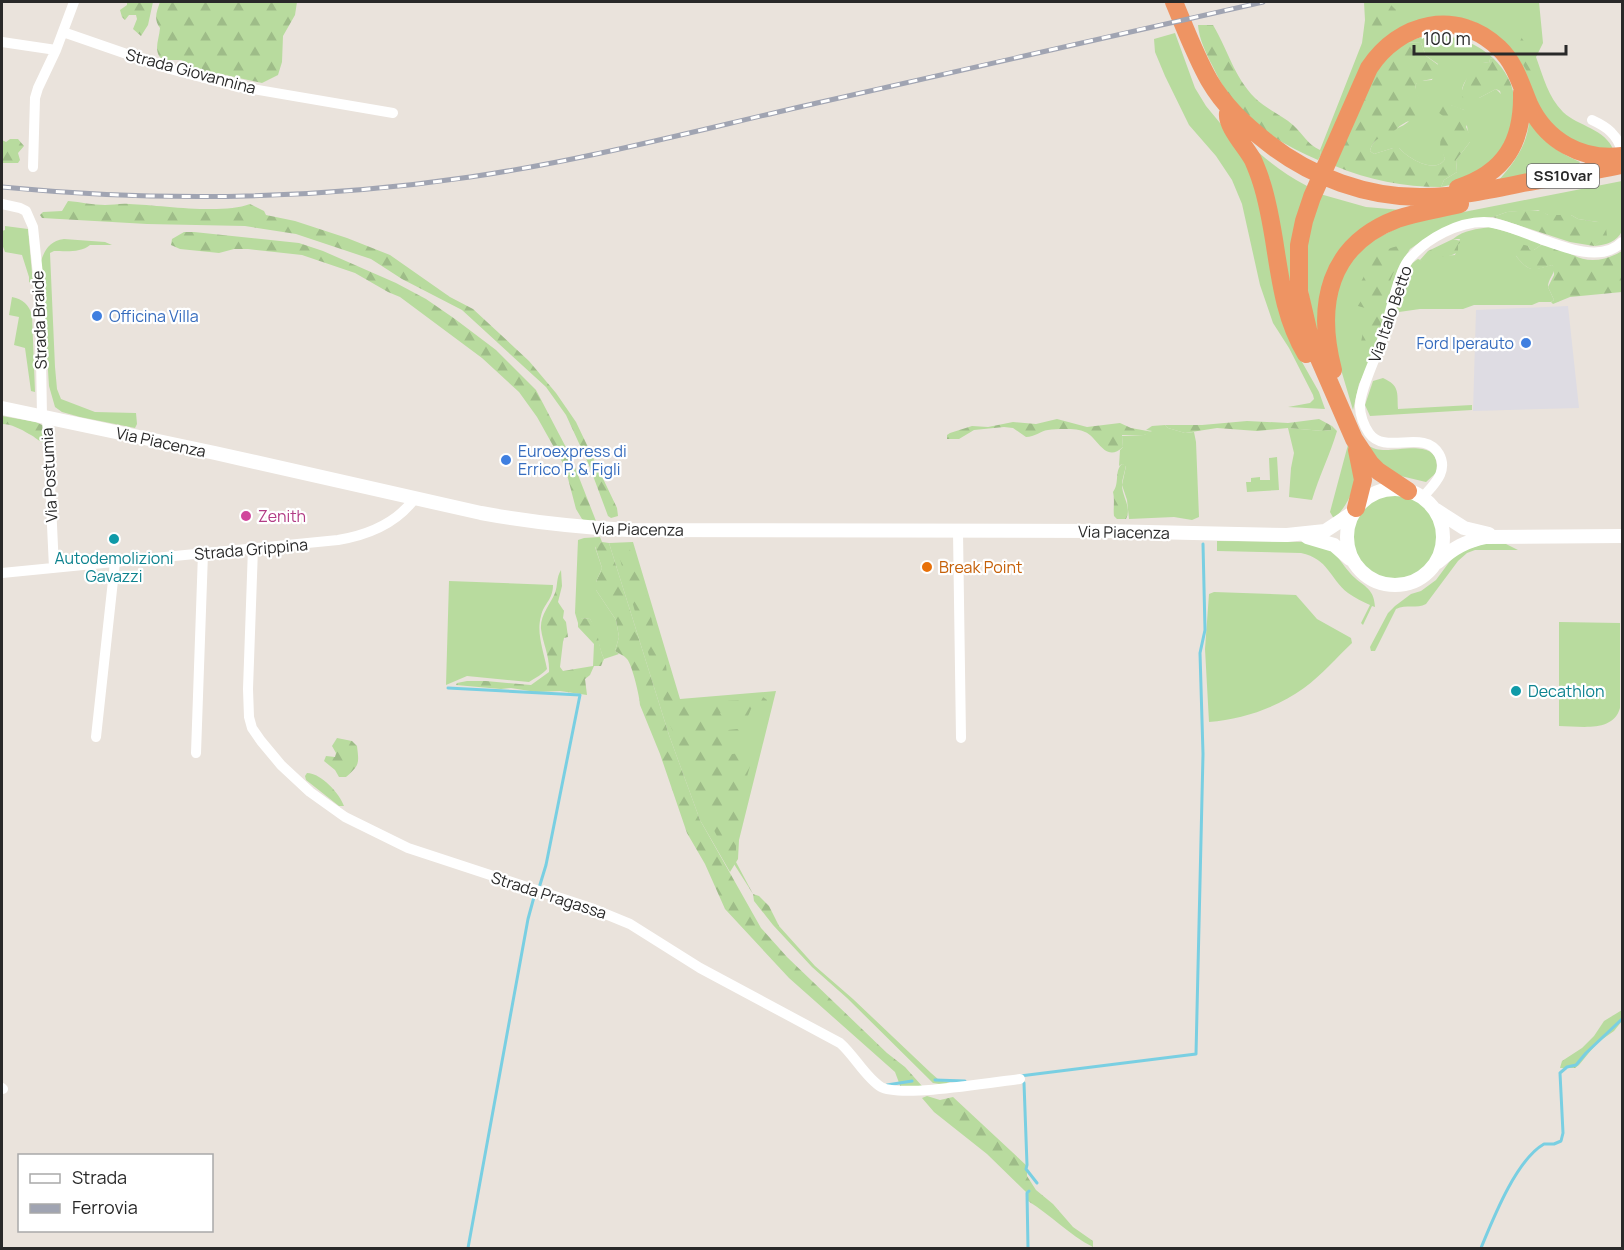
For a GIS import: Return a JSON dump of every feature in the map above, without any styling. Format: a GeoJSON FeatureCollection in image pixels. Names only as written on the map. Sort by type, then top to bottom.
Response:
{"type":"FeatureCollection","features":[{"type":"Feature","properties":{"kind":"highway","name":"SS10var"},"geometry":{"type":"LineString","coordinates":[[1174,2],[1210,82],[1228,108],[1248,128],[1280,152],[1300,165],[1341,183],[1385,194],[1441,197],[1623,164]]}},
{"type":"Feature","properties":{"kind":"highway"},"geometry":{"type":"LineString","coordinates":[[1355,510],[1363,480],[1352,434],[1310,338],[1298,276],[1299,245],[1312,197],[1369,68],[1382,50],[1407,32],[1425,26],[1448,25],[1467,28],[1500,48],[1510,60],[1536,118],[1558,141],[1584,154],[1623,156]]}},
{"type":"Feature","properties":{"kind":"highway"},"geometry":{"type":"LineString","coordinates":[[1385,194],[1399,190],[1458,188],[1472,183],[1495,169],[1512,149],[1517,137],[1522,113],[1522,87]]}},
{"type":"Feature","properties":{"kind":"highway"},"geometry":{"type":"LineString","coordinates":[[1228,108],[1227,118],[1253,160],[1262,184],[1282,292],[1290,320],[1302,348],[1330,401],[1370,463],[1378,471],[1415,494]]}},
{"type":"Feature","properties":{"kind":"highway"},"geometry":{"type":"LineString","coordinates":[[1340,404],[1329,356],[1325,316],[1330,285],[1346,255],[1381,226],[1416,214],[1490,198],[1503,187]]}},
{"type":"Feature","properties":{"kind":"main road","name":"Via Piacenza"},"geometry":{"type":"LineString","coordinates":[[2,408],[520,520],[573,527],[639,530],[1103,531],[1287,535],[1325,531],[1355,510]]}},
{"type":"Feature","properties":{"kind":"main road"},"geometry":{"type":"LineString","coordinates":[[1497,536],[1464,528],[1415,494],[1393,489],[1366,498],[1355,510],[1347,529],[1347,546],[1353,562],[1362,573],[1371,580],[1394,586],[1416,581],[1446,555],[1466,542],[1497,536],[1623,536]]}},
{"type":"Feature","properties":{"kind":"main road"},"geometry":{"type":"LineString","coordinates":[[1433,568],[1441,553],[1444,535],[1440,518],[1435,510]]}},
{"type":"Feature","properties":{"kind":"main road","name":"Via Piacenza"},"geometry":{"type":"LineString","coordinates":[[1287,535],[1324,541],[1338,548],[1353,562]]}},
{"type":"Feature","properties":{"kind":"street"},"geometry":{"type":"LineString","coordinates":[[33,167],[38,88],[56,50],[74,2]]}},
{"type":"Feature","properties":{"kind":"street","name":"Strada Giovannina"},"geometry":{"type":"LineString","coordinates":[[63,32],[170,69],[235,86],[393,113]]}},
{"type":"Feature","properties":{"kind":"street"},"geometry":{"type":"LineString","coordinates":[[2,42],[56,50]]}},
{"type":"Feature","properties":{"kind":"street"},"geometry":{"type":"LineString","coordinates":[[1592,120],[1619,138],[1623,151]]}},
{"type":"Feature","properties":{"kind":"street","name":"Strada Braide"},"geometry":{"type":"LineString","coordinates":[[2,204],[26,211],[33,223],[40,294],[44,418]]}},
{"type":"Feature","properties":{"kind":"street","name":"Via Italo Betto"},"geometry":{"type":"LineString","coordinates":[[1415,494],[1441,473],[1442,462],[1439,454],[1428,445],[1419,442],[1389,443],[1376,440],[1367,429],[1359,406],[1402,271],[1411,257],[1435,238],[1473,223],[1485,222],[1509,227],[1575,250],[1594,253],[1607,251],[1623,242]]}},
{"type":"Feature","properties":{"kind":"street","name":"Via Postumia"},"geometry":{"type":"LineString","coordinates":[[44,418],[54,568]]}},
{"type":"Feature","properties":{"kind":"street","name":"Strada Grippina"},"geometry":{"type":"LineString","coordinates":[[2,573],[338,540],[360,536],[395,518],[409,507],[415,498]]}},
{"type":"Feature","properties":{"kind":"street"},"geometry":{"type":"LineString","coordinates":[[958,532],[961,738]]}},
{"type":"Feature","properties":{"kind":"street","name":"Strada Pragassa"},"geometry":{"type":"LineString","coordinates":[[253,548],[248,690],[249,717],[252,728],[281,765],[328,806],[375,833],[408,848],[591,908],[630,924],[734,988],[840,1043],[873,1080],[887,1090],[932,1090],[1020,1079]]}},
{"type":"Feature","properties":{"kind":"street"},"geometry":{"type":"LineString","coordinates":[[196,753],[203,553]]}},
{"type":"Feature","properties":{"kind":"street"},"geometry":{"type":"LineString","coordinates":[[96,737],[115,562]]}},
{"type":"Feature","properties":{"kind":"shaded area"},"geometry":{"type":"Polygon","coordinates":[[[1568,306],[1579,408],[1473,411],[1476,310],[1568,306]]]}},
{"type":"Feature","properties":{"kind":"green space"},"geometry":{"type":"Polygon","coordinates":[[[127,2],[153,2],[148,25],[141,36],[133,29],[137,19],[136,15],[129,15],[125,20],[122,17],[120,10],[127,5],[127,2]]]}},
{"type":"Feature","properties":{"kind":"green space"},"geometry":{"type":"Polygon","coordinates":[[[160,2],[297,2],[295,15],[283,36],[282,62],[278,75],[262,83],[221,74],[198,72],[181,60],[164,62],[157,50],[160,28],[156,15],[160,2]]]}},
{"type":"Feature","properties":{"kind":"green space"},"geometry":{"type":"Polygon","coordinates":[[[1364,2],[1539,2],[1543,43],[1536,57],[1550,93],[1563,112],[1604,137],[1614,151],[1581,148],[1555,129],[1476,23],[1450,17],[1406,26],[1321,155],[1320,150],[1362,43],[1365,20],[1364,2]]]}},
{"type":"Feature","properties":{"kind":"green space"},"geometry":{"type":"Polygon","coordinates":[[[1370,2],[1388,2],[1396,10],[1391,29],[1378,39],[1366,57],[1361,60],[1367,44],[1370,2]]]}},
{"type":"Feature","properties":{"kind":"green space"},"geometry":{"type":"Polygon","coordinates":[[[1490,21],[1520,35],[1531,59],[1532,76],[1529,75],[1521,61],[1520,49],[1483,26],[1481,22],[1490,21]]]}},
{"type":"Feature","properties":{"kind":"green space"},"geometry":{"type":"Polygon","coordinates":[[[1198,25],[1213,25],[1236,72],[1248,90],[1259,102],[1293,125],[1320,150],[1321,155],[1318,160],[1268,134],[1243,113],[1215,71],[1203,46],[1198,25]]]}},
{"type":"Feature","properties":{"kind":"green space"},"geometry":{"type":"Polygon","coordinates":[[[1175,33],[1195,88],[1206,106],[1239,146],[1253,174],[1289,334],[1319,392],[1325,409],[1288,407],[1310,403],[1314,399],[1313,395],[1289,348],[1273,323],[1260,285],[1242,204],[1232,180],[1216,156],[1189,125],[1155,52],[1154,39],[1175,33]]]}},
{"type":"Feature","properties":{"kind":"green space"},"geometry":{"type":"Polygon","coordinates":[[[1428,35],[1463,40],[1493,58],[1489,63],[1482,62],[1467,78],[1462,89],[1464,98],[1479,98],[1496,89],[1501,94],[1515,100],[1515,119],[1499,159],[1464,182],[1441,187],[1444,180],[1457,172],[1456,160],[1470,142],[1464,110],[1450,105],[1446,111],[1441,131],[1445,159],[1441,164],[1422,163],[1399,148],[1374,154],[1370,151],[1376,140],[1408,122],[1419,99],[1416,84],[1419,81],[1432,80],[1438,64],[1426,56],[1421,43],[1406,42],[1428,35]]]}},
{"type":"Feature","properties":{"kind":"green space"},"geometry":{"type":"Polygon","coordinates":[[[1406,42],[1421,43],[1426,56],[1441,67],[1441,76],[1416,84],[1425,113],[1378,139],[1373,143],[1370,151],[1374,154],[1399,148],[1422,163],[1441,164],[1445,159],[1440,147],[1441,132],[1437,124],[1443,116],[1434,109],[1436,105],[1453,106],[1469,113],[1470,118],[1466,127],[1471,137],[1470,142],[1456,160],[1457,172],[1444,180],[1441,187],[1386,182],[1335,166],[1373,77],[1387,55],[1406,42]]]}},
{"type":"Feature","properties":{"kind":"green space"},"geometry":{"type":"Polygon","coordinates":[[[1493,58],[1508,77],[1515,100],[1511,104],[1503,102],[1500,91],[1496,89],[1479,98],[1463,98],[1462,91],[1470,64],[1477,61],[1489,63],[1493,58]]]}},
{"type":"Feature","properties":{"kind":"green space"},"geometry":{"type":"Polygon","coordinates":[[[1529,121],[1551,146],[1580,162],[1579,164],[1497,182],[1519,154],[1526,138],[1529,121]]]}},
{"type":"Feature","properties":{"kind":"green space"},"geometry":{"type":"Polygon","coordinates":[[[10,139],[18,139],[24,146],[18,153],[20,160],[18,163],[2,163],[2,140],[6,142],[10,139]]]}},
{"type":"Feature","properties":{"kind":"green space"},"geometry":{"type":"Polygon","coordinates":[[[1247,142],[1291,177],[1307,186],[1291,285],[1247,142]]]}},
{"type":"Feature","properties":{"kind":"green space"},"geometry":{"type":"Polygon","coordinates":[[[1622,181],[1622,231],[1617,238],[1607,244],[1594,246],[1601,240],[1598,222],[1578,219],[1571,215],[1548,215],[1538,210],[1507,212],[1493,217],[1474,218],[1422,241],[1410,249],[1398,269],[1379,334],[1359,384],[1353,410],[1331,336],[1330,316],[1344,270],[1366,244],[1401,226],[1423,220],[1622,181]]]}},
{"type":"Feature","properties":{"kind":"green space"},"geometry":{"type":"Polygon","coordinates":[[[1320,194],[1366,207],[1401,210],[1361,231],[1319,336],[1312,312],[1306,264],[1309,233],[1320,194]]]}},
{"type":"Feature","properties":{"kind":"green space"},"geometry":{"type":"Polygon","coordinates":[[[68,201],[100,205],[126,204],[207,209],[223,209],[250,204],[264,211],[266,215],[295,221],[390,255],[450,297],[473,309],[529,361],[556,393],[576,422],[617,508],[618,516],[611,518],[608,516],[589,465],[566,415],[546,387],[462,310],[402,279],[371,259],[296,234],[245,226],[147,224],[42,218],[40,215],[43,212],[62,211],[68,201]]]}},
{"type":"Feature","properties":{"kind":"green space"},"geometry":{"type":"Polygon","coordinates":[[[1542,211],[1548,215],[1571,215],[1578,219],[1598,222],[1606,228],[1607,236],[1594,246],[1570,242],[1493,217],[1507,212],[1542,211]]]}},
{"type":"Feature","properties":{"kind":"green space"},"geometry":{"type":"Polygon","coordinates":[[[5,226],[28,229],[33,284],[29,282],[22,255],[5,252],[2,244],[2,231],[5,230],[5,226]]]}},
{"type":"Feature","properties":{"kind":"green space"},"geometry":{"type":"Polygon","coordinates":[[[1490,227],[1535,240],[1541,245],[1534,250],[1530,250],[1528,246],[1516,256],[1528,268],[1552,265],[1555,267],[1548,287],[1554,300],[1532,305],[1474,305],[1463,309],[1420,309],[1399,312],[1396,310],[1406,275],[1413,263],[1418,259],[1425,262],[1432,257],[1455,255],[1460,239],[1453,239],[1475,229],[1490,227]]]}},
{"type":"Feature","properties":{"kind":"green space"},"geometry":{"type":"Polygon","coordinates":[[[184,232],[299,243],[323,251],[396,283],[426,299],[455,319],[496,350],[536,390],[571,457],[596,521],[588,523],[582,519],[576,509],[565,467],[537,417],[519,392],[482,358],[400,297],[355,273],[302,255],[248,249],[234,249],[219,253],[180,249],[171,245],[172,239],[184,232]]]}},
{"type":"Feature","properties":{"kind":"green space"},"geometry":{"type":"Polygon","coordinates":[[[64,239],[105,242],[112,245],[90,245],[78,250],[50,253],[57,389],[61,399],[95,412],[136,413],[135,428],[80,417],[62,412],[55,407],[49,386],[41,261],[49,246],[64,239]]]}},
{"type":"Feature","properties":{"kind":"green space"},"geometry":{"type":"Polygon","coordinates":[[[1453,239],[1461,241],[1455,254],[1425,263],[1420,260],[1428,251],[1453,239]]]}},
{"type":"Feature","properties":{"kind":"green space"},"geometry":{"type":"Polygon","coordinates":[[[1521,244],[1528,246],[1530,250],[1541,245],[1556,247],[1579,258],[1592,260],[1604,259],[1622,251],[1622,292],[1570,297],[1553,304],[1551,302],[1554,300],[1548,287],[1554,275],[1554,267],[1552,265],[1536,269],[1528,268],[1516,256],[1517,248],[1521,244]]]}},
{"type":"Feature","properties":{"kind":"green space"},"geometry":{"type":"Polygon","coordinates":[[[1399,246],[1405,255],[1395,269],[1388,286],[1381,325],[1374,333],[1371,347],[1360,347],[1363,332],[1374,319],[1373,309],[1358,306],[1355,289],[1362,281],[1365,272],[1362,264],[1399,246]]]}},
{"type":"Feature","properties":{"kind":"green space"},"geometry":{"type":"Polygon","coordinates":[[[12,297],[25,303],[32,315],[35,392],[31,391],[25,348],[14,345],[19,317],[9,315],[12,297]]]}},
{"type":"Feature","properties":{"kind":"green space"},"geometry":{"type":"Polygon","coordinates":[[[1383,378],[1395,387],[1398,409],[1472,405],[1472,410],[1370,416],[1365,405],[1373,381],[1383,378]]]}},
{"type":"Feature","properties":{"kind":"green space"},"geometry":{"type":"Polygon","coordinates":[[[2,416],[36,422],[46,427],[46,443],[16,427],[2,424],[2,416]]]}},
{"type":"Feature","properties":{"kind":"green space"},"geometry":{"type":"Polygon","coordinates":[[[1057,419],[1087,427],[1120,423],[1131,428],[1153,432],[1144,435],[1122,435],[1123,447],[1111,453],[1102,448],[1090,435],[1072,429],[1048,430],[1026,437],[1013,428],[1004,427],[974,430],[959,439],[947,439],[950,433],[972,426],[988,427],[1013,422],[1036,424],[1057,419]]]}},
{"type":"Feature","properties":{"kind":"green space"},"geometry":{"type":"Polygon","coordinates":[[[1319,419],[1332,426],[1331,430],[1288,428],[1257,431],[1217,428],[1185,433],[1165,425],[1202,425],[1247,421],[1288,423],[1319,419]]]}},
{"type":"Feature","properties":{"kind":"green space"},"geometry":{"type":"Polygon","coordinates":[[[1165,425],[1185,433],[1194,432],[1199,517],[1192,520],[1174,517],[1129,519],[1127,500],[1122,485],[1126,466],[1122,464],[1119,466],[1120,450],[1123,447],[1122,436],[1144,435],[1152,431],[1146,430],[1152,426],[1165,425]]]}},
{"type":"Feature","properties":{"kind":"green space"},"geometry":{"type":"Polygon","coordinates":[[[1332,426],[1337,431],[1312,500],[1289,497],[1294,453],[1288,428],[1323,431],[1331,430],[1332,426]]]}},
{"type":"Feature","properties":{"kind":"green space"},"geometry":{"type":"Polygon","coordinates":[[[1349,441],[1355,462],[1354,483],[1347,502],[1334,519],[1330,512],[1349,441]]]}},
{"type":"Feature","properties":{"kind":"green space"},"geometry":{"type":"Polygon","coordinates":[[[1365,444],[1380,450],[1419,448],[1427,450],[1433,454],[1436,473],[1426,482],[1388,473],[1365,444]]]}},
{"type":"Feature","properties":{"kind":"green space"},"geometry":{"type":"Polygon","coordinates":[[[1277,457],[1279,490],[1247,492],[1246,482],[1251,482],[1251,478],[1260,477],[1260,480],[1270,480],[1269,458],[1277,457]]]}},
{"type":"Feature","properties":{"kind":"green space"},"geometry":{"type":"Polygon","coordinates":[[[1122,464],[1126,465],[1122,485],[1128,515],[1126,519],[1117,519],[1114,516],[1113,492],[1118,470],[1122,464]]]}},
{"type":"Feature","properties":{"kind":"green space"},"geometry":{"type":"Polygon","coordinates":[[[1395,494],[1412,498],[1426,507],[1435,521],[1439,538],[1435,555],[1426,569],[1412,578],[1395,582],[1378,578],[1364,569],[1355,555],[1351,538],[1355,521],[1364,507],[1378,498],[1395,494]]]}},
{"type":"Feature","properties":{"kind":"green space"},"geometry":{"type":"Polygon","coordinates":[[[600,537],[602,542],[595,547],[602,568],[596,582],[596,590],[616,620],[619,637],[615,651],[619,654],[604,659],[590,619],[582,618],[578,623],[575,613],[578,540],[600,537]]]}},
{"type":"Feature","properties":{"kind":"green space"},"geometry":{"type":"Polygon","coordinates":[[[1217,541],[1309,542],[1330,549],[1354,578],[1367,587],[1375,607],[1372,606],[1363,625],[1361,623],[1370,605],[1348,593],[1323,564],[1310,556],[1301,553],[1217,551],[1217,541]]]}},
{"type":"Feature","properties":{"kind":"green space"},"geometry":{"type":"Polygon","coordinates":[[[602,542],[609,543],[669,735],[700,820],[761,928],[787,957],[887,1053],[905,1067],[922,1086],[901,1088],[895,1072],[789,978],[725,909],[705,864],[687,833],[660,754],[640,705],[629,662],[615,651],[619,637],[616,620],[596,590],[596,582],[602,568],[595,546],[602,542]]]}},
{"type":"Feature","properties":{"kind":"green space"},"geometry":{"type":"Polygon","coordinates":[[[633,542],[680,699],[776,691],[739,840],[738,859],[730,872],[700,820],[669,735],[609,543],[633,542]]]}},
{"type":"Feature","properties":{"kind":"green space"},"geometry":{"type":"Polygon","coordinates":[[[1486,543],[1506,544],[1518,550],[1475,550],[1467,553],[1458,561],[1426,604],[1396,609],[1375,651],[1371,651],[1370,647],[1388,613],[1395,606],[1436,580],[1456,553],[1486,543]]]}},
{"type":"Feature","properties":{"kind":"green space"},"geometry":{"type":"Polygon","coordinates":[[[616,545],[626,545],[632,553],[643,584],[658,646],[666,665],[668,684],[678,704],[685,706],[695,702],[748,700],[763,697],[767,700],[765,712],[751,709],[748,716],[739,721],[730,718],[726,710],[720,713],[724,720],[719,731],[737,729],[747,732],[744,737],[726,743],[725,753],[726,755],[746,752],[749,758],[750,766],[742,794],[744,806],[736,844],[736,862],[753,894],[720,842],[698,799],[683,754],[670,725],[616,545]]]}},
{"type":"Feature","properties":{"kind":"green space"},"geometry":{"type":"Polygon","coordinates":[[[561,570],[562,586],[558,602],[564,611],[563,618],[566,622],[568,637],[564,638],[560,667],[563,671],[593,666],[594,644],[578,627],[578,620],[582,618],[590,619],[593,623],[604,659],[601,666],[594,666],[590,675],[585,679],[587,695],[560,691],[536,692],[511,688],[456,685],[467,681],[486,681],[531,685],[549,672],[541,624],[555,593],[561,570]]]}},
{"type":"Feature","properties":{"kind":"green space"},"geometry":{"type":"Polygon","coordinates":[[[449,581],[553,585],[552,594],[542,612],[540,622],[540,636],[547,669],[529,682],[467,676],[446,685],[449,581]]]}},
{"type":"Feature","properties":{"kind":"green space"},"geometry":{"type":"Polygon","coordinates":[[[1214,592],[1296,595],[1317,619],[1351,638],[1352,643],[1311,683],[1293,695],[1271,707],[1247,715],[1209,722],[1205,649],[1209,594],[1214,592]]]}},
{"type":"Feature","properties":{"kind":"green space"},"geometry":{"type":"Polygon","coordinates":[[[1559,622],[1620,623],[1620,708],[1616,716],[1603,725],[1559,726],[1559,622]]]}},
{"type":"Feature","properties":{"kind":"green space"},"geometry":{"type":"Polygon","coordinates":[[[337,738],[352,741],[357,746],[358,763],[346,777],[339,777],[335,770],[324,761],[326,756],[335,757],[336,753],[332,746],[337,738]]]}},
{"type":"Feature","properties":{"kind":"green space"},"geometry":{"type":"Polygon","coordinates":[[[307,773],[318,776],[329,785],[344,806],[339,806],[306,780],[307,773]]]}},
{"type":"Feature","properties":{"kind":"green space"},"geometry":{"type":"Polygon","coordinates":[[[753,894],[759,896],[769,906],[779,926],[815,966],[939,1080],[950,1083],[947,1085],[933,1083],[847,998],[812,967],[773,925],[754,901],[753,894]]]}},
{"type":"Feature","properties":{"kind":"green space"},"geometry":{"type":"Polygon","coordinates":[[[1622,1010],[1622,1021],[1614,1031],[1597,1043],[1579,1065],[1575,1068],[1560,1068],[1562,1061],[1582,1048],[1604,1021],[1622,1010]]]}},
{"type":"Feature","properties":{"kind":"green space"},"geometry":{"type":"Polygon","coordinates":[[[927,1096],[940,1100],[953,1097],[1027,1166],[1027,1176],[1036,1190],[1053,1204],[1073,1227],[1093,1241],[1093,1247],[1028,1201],[1026,1192],[987,1154],[934,1112],[922,1098],[927,1096]]]}},
{"type":"Feature","properties":{"kind":"waterway"},"geometry":{"type":"LineString","coordinates":[[1020,1076],[1196,1054],[1203,754],[1200,653],[1205,630],[1203,544]]}},
{"type":"Feature","properties":{"kind":"waterway"},"geometry":{"type":"LineString","coordinates":[[448,688],[580,695],[546,865],[539,888]]}},
{"type":"Feature","properties":{"kind":"waterway"},"geometry":{"type":"LineString","coordinates":[[468,1248],[528,919],[534,897]]}},
{"type":"Feature","properties":{"kind":"waterway"},"geometry":{"type":"LineString","coordinates":[[1481,1248],[1506,1191],[1524,1163],[1544,1144],[1561,1141],[1563,1133],[1560,1073],[1567,1067],[1576,1065],[1622,1019]]}},
{"type":"Feature","properties":{"kind":"waterway"},"geometry":{"type":"LineString","coordinates":[[935,1080],[965,1081]]}},
{"type":"Feature","properties":{"kind":"waterway"},"geometry":{"type":"LineString","coordinates":[[887,1085],[912,1081]]}},
{"type":"Feature","properties":{"kind":"waterway"},"geometry":{"type":"LineString","coordinates":[[1024,1083],[1026,1169],[1037,1183]]}},
{"type":"Feature","properties":{"kind":"waterway"},"geometry":{"type":"LineString","coordinates":[[1028,1248],[1027,1193],[1029,1191]]}},
{"type":"Feature","properties":{"kind":"railway"},"geometry":{"type":"LineString","coordinates":[[2,187],[119,195],[236,196],[353,190],[470,177],[601,153],[1263,2]]}},
{"type":"Feature","properties":{"kind":"place","name":"Officina Villa"},"geometry":{"type":"Point","coordinates":[97,316]}},
{"type":"Feature","properties":{"kind":"place","name":"Ford Iperauto"},"geometry":{"type":"Point","coordinates":[1526,343]}},
{"type":"Feature","properties":{"kind":"place","name":"Euroexpress di Errico P. & Figli"},"geometry":{"type":"Point","coordinates":[506,460]}},
{"type":"Feature","properties":{"kind":"place","name":"Zenith"},"geometry":{"type":"Point","coordinates":[246,516]}},
{"type":"Feature","properties":{"kind":"place","name":"Autodemolizioni Gavazzi"},"geometry":{"type":"Point","coordinates":[114,539]}},
{"type":"Feature","properties":{"kind":"place","name":"Break Point"},"geometry":{"type":"Point","coordinates":[927,567]}},
{"type":"Feature","properties":{"kind":"place","name":"Decathlon"},"geometry":{"type":"Point","coordinates":[1516,691]}}]}
